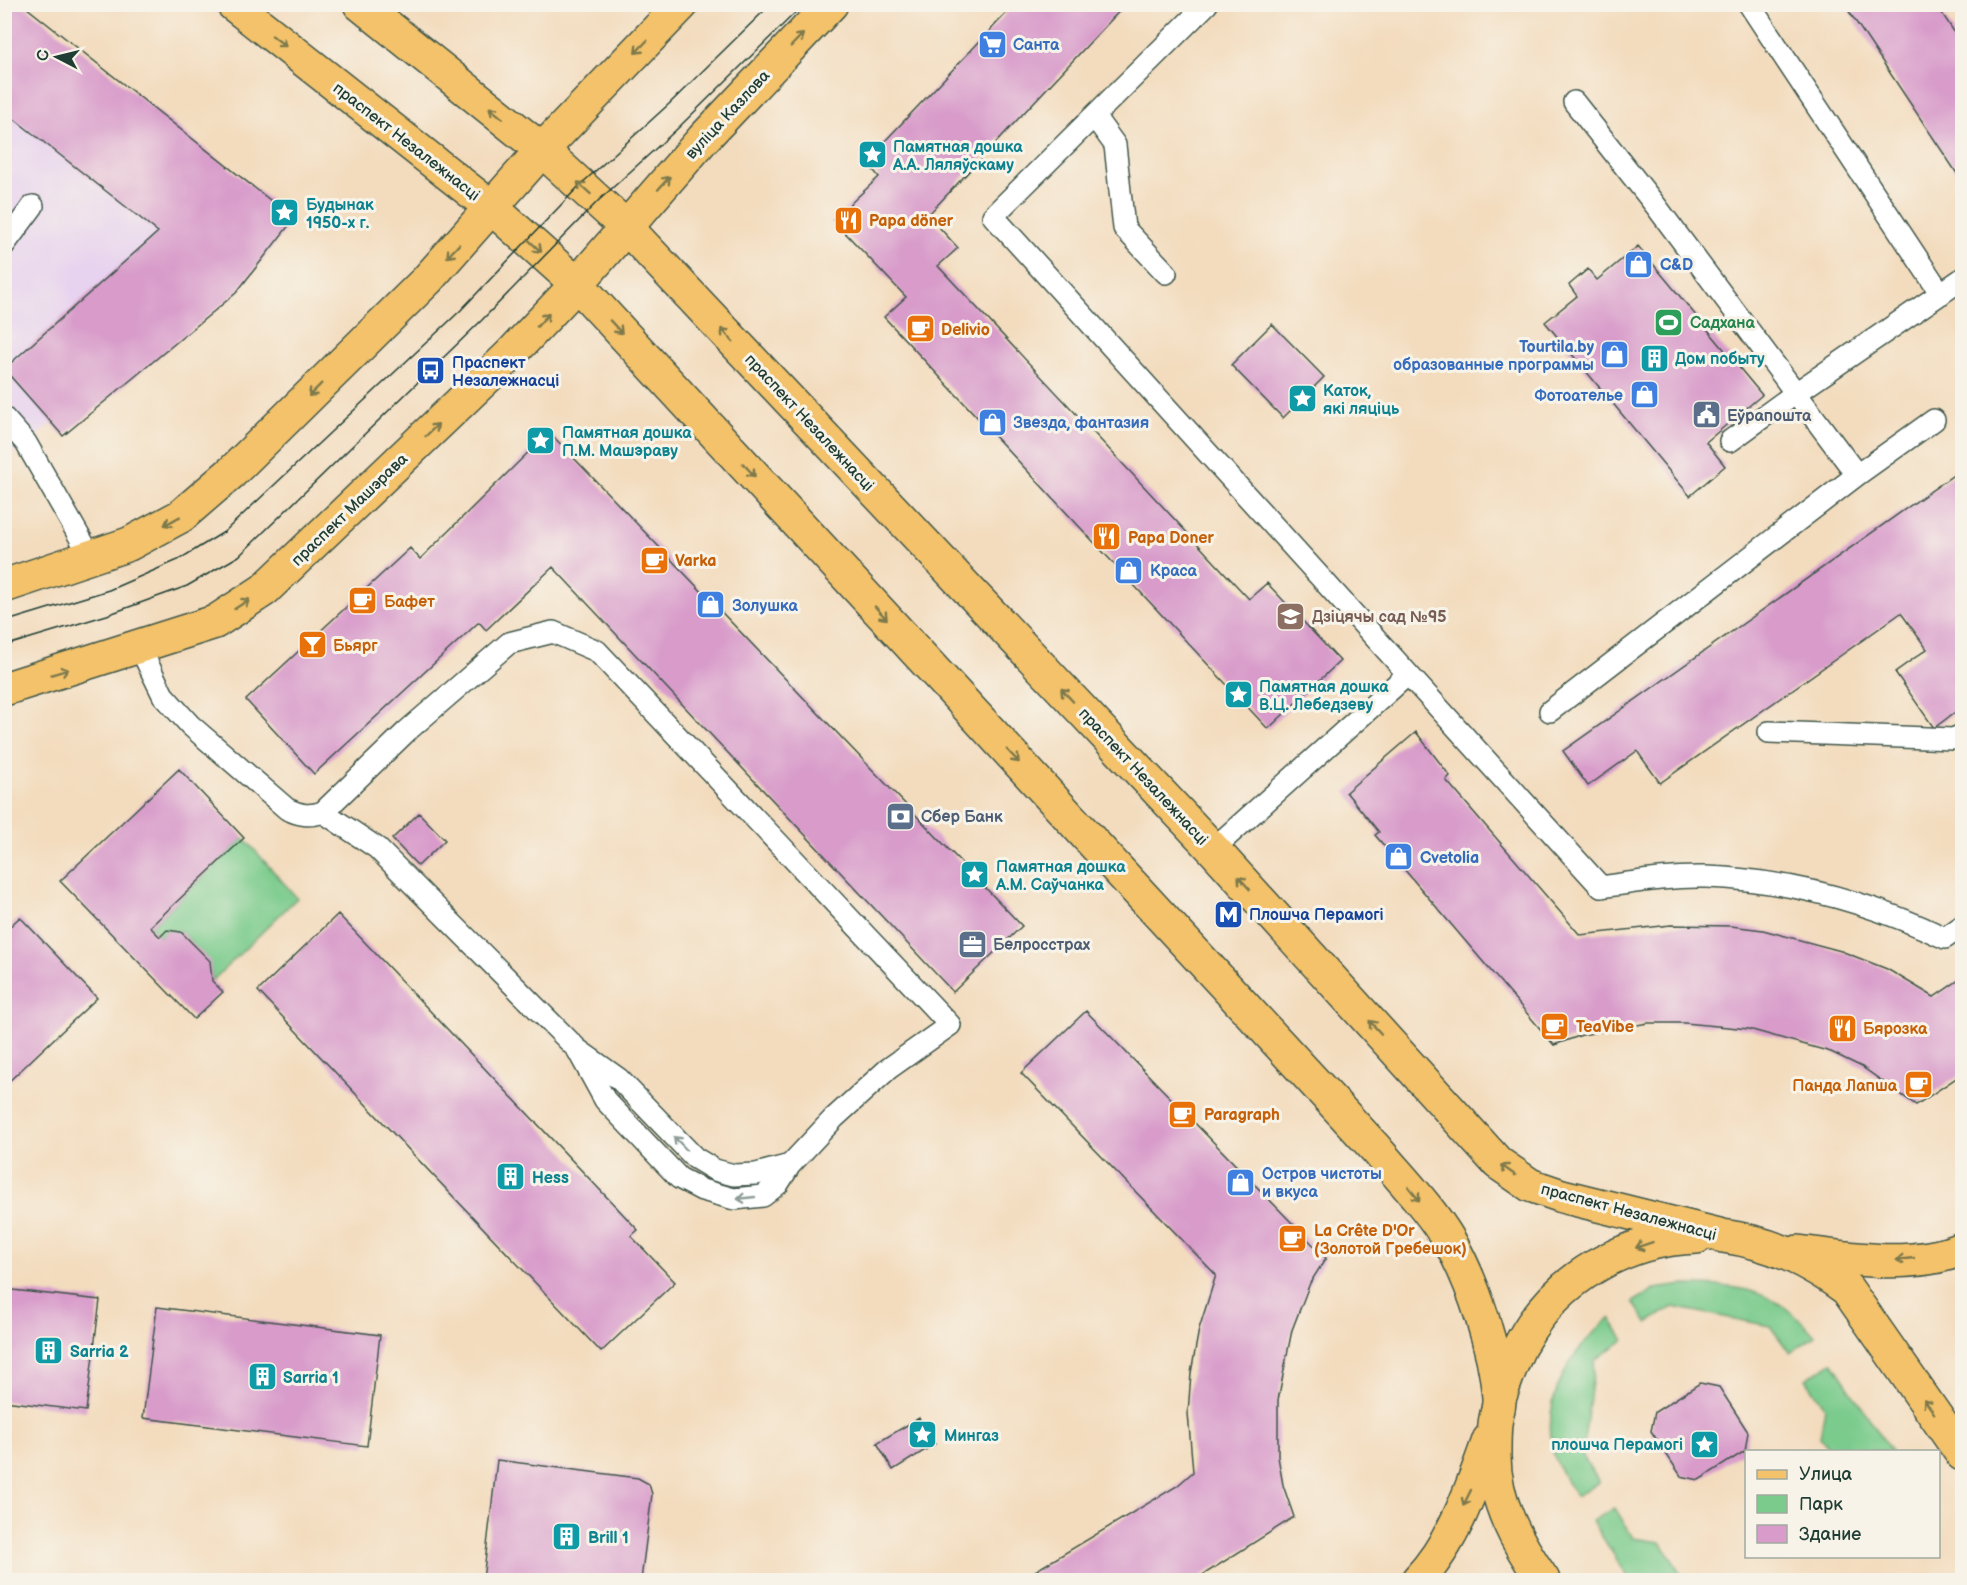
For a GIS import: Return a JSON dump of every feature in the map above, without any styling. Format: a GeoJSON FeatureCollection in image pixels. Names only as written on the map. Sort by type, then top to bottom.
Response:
{"type":"FeatureCollection","features":[{"type":"Feature","properties":{"kind":"main road","name":"праспект Незалежнасці"},"geometry":{"type":"LineString","coordinates":[[233,4],[492,208],[577,284],[1360,1132],[1418,1198],[1450,1242],[1476,1301],[1491,1349],[1497,1412],[1494,1459],[1506,1516],[1518,1544],[1543,1581]]}},
{"type":"Feature","properties":{"kind":"main road","name":"праспект Незалежнасці"},"geometry":{"type":"LineString","coordinates":[[360,4],[542,150],[626,226],[1213,849],[1498,1163],[1530,1185],[1562,1196],[1722,1236],[1749,1240],[1785,1251],[1821,1270],[1847,1289],[1962,1454]]}},
{"type":"Feature","properties":{"kind":"main road"},"geometry":{"type":"LineString","coordinates":[[4,586],[129,544],[181,516],[232,472],[427,280],[542,150],[682,4]]}},
{"type":"Feature","properties":{"kind":"main road","name":"вуліца Казлова"},"geometry":{"type":"LineString","coordinates":[[626,226],[703,139],[831,4]]}},
{"type":"Feature","properties":{"kind":"main road","name":"праспект Машэрава"},"geometry":{"type":"LineString","coordinates":[[4,689],[140,648],[215,622],[264,590],[509,356],[577,284],[626,226]]}},
{"type":"Feature","properties":{"kind":"main road"},"geometry":{"type":"LineString","coordinates":[[1418,1581],[1454,1526],[1472,1489],[1523,1339],[1550,1303],[1579,1277],[1614,1256],[1654,1241],[1722,1236]]}},
{"type":"Feature","properties":{"kind":"main road"},"geometry":{"type":"LineString","coordinates":[[1785,1251],[1860,1260],[1898,1260],[1950,1254],[1962,1249]]}},
{"type":"Feature","properties":{"kind":"lane"},"geometry":{"type":"LineString","coordinates":[[1207,4],[993,216],[1601,887],[1656,879],[1706,877],[1758,882],[1802,887],[1855,901],[1896,915],[1945,938],[1962,926]]}},
{"type":"Feature","properties":{"kind":"lane"},"geometry":{"type":"LineString","coordinates":[[1749,4],[1941,294]]}},
{"type":"Feature","properties":{"kind":"lane"},"geometry":{"type":"LineString","coordinates":[[1574,102],[1656,206],[1857,475]]}},
{"type":"Feature","properties":{"kind":"lane"},"geometry":{"type":"LineString","coordinates":[[1094,116],[1115,145],[1124,228],[1166,273]]}},
{"type":"Feature","properties":{"kind":"lane"},"geometry":{"type":"LineString","coordinates":[[4,244],[33,206]]}},
{"type":"Feature","properties":{"kind":"lane"},"geometry":{"type":"LineString","coordinates":[[1730,441],[1962,279]]}},
{"type":"Feature","properties":{"kind":"lane"},"geometry":{"type":"LineString","coordinates":[[4,418],[26,443],[91,557]]}},
{"type":"Feature","properties":{"kind":"lane"},"geometry":{"type":"LineString","coordinates":[[1550,711],[1857,475],[1934,420]]}},
{"type":"Feature","properties":{"kind":"lane"},"geometry":{"type":"LineString","coordinates":[[140,648],[163,694],[198,734],[287,809],[311,816],[323,812],[407,731],[509,643],[554,632],[597,651],[950,1025],[888,1069],[834,1118],[790,1164],[734,1175],[715,1170],[695,1158],[619,1079],[577,1049],[377,848],[323,812]]}},
{"type":"Feature","properties":{"kind":"lane"},"geometry":{"type":"LineString","coordinates":[[1213,849],[1408,674]]}},
{"type":"Feature","properties":{"kind":"lane"},"geometry":{"type":"LineString","coordinates":[[1769,732],[1953,740],[1962,735]]}},
{"type":"Feature","properties":{"kind":"shaded area"},"geometry":{"type":"Polygon","coordinates":[[[22,4],[294,219],[236,293],[63,436],[52,424],[5,459],[4,5],[22,4]]]}},
{"type":"Feature","properties":{"kind":"green space"},"geometry":{"type":"Polygon","coordinates":[[[244,838],[297,898],[212,981],[209,961],[181,932],[167,930],[160,937],[150,927],[244,838]]]}},
{"type":"Feature","properties":{"kind":"green space"},"geometry":{"type":"Polygon","coordinates":[[[1683,1285],[1723,1286],[1772,1299],[1801,1320],[1815,1336],[1790,1353],[1770,1326],[1673,1307],[1647,1323],[1633,1302],[1655,1289],[1683,1285]]]}},
{"type":"Feature","properties":{"kind":"green space"},"geometry":{"type":"Polygon","coordinates":[[[1610,1318],[1624,1340],[1595,1360],[1582,1455],[1599,1482],[1576,1496],[1561,1472],[1553,1453],[1550,1427],[1552,1408],[1563,1374],[1573,1358],[1596,1330],[1610,1318]]]}},
{"type":"Feature","properties":{"kind":"green space"},"geometry":{"type":"Polygon","coordinates":[[[1832,1362],[1890,1450],[1829,1450],[1820,1437],[1825,1407],[1806,1379],[1832,1362]]]}},
{"type":"Feature","properties":{"kind":"green space"},"geometry":{"type":"Polygon","coordinates":[[[1615,1508],[1633,1538],[1661,1542],[1685,1580],[1630,1580],[1592,1521],[1615,1508]]]}},
{"type":"Feature","properties":{"kind":"building"},"geometry":{"type":"Polygon","coordinates":[[[4,4],[22,4],[294,219],[236,293],[63,436],[4,369],[158,232],[4,111],[4,4]]]}},
{"type":"Feature","properties":{"kind":"building"},"geometry":{"type":"Polygon","coordinates":[[[1015,4],[1126,4],[928,215],[958,248],[938,266],[1249,599],[1267,583],[1340,661],[1268,729],[884,317],[906,297],[833,220],[879,177],[866,161],[1015,4]]]}},
{"type":"Feature","properties":{"kind":"building"},"geometry":{"type":"Polygon","coordinates":[[[1844,4],[1936,4],[1962,44],[1962,181],[1844,4]]]}},
{"type":"Feature","properties":{"kind":"building","name":"Дом побыту"},"geometry":{"type":"Polygon","coordinates":[[[1638,246],[1762,395],[1706,442],[1725,466],[1690,496],[1545,322],[1577,296],[1569,285],[1588,269],[1597,280],[1638,246]]]}},
{"type":"Feature","properties":{"kind":"building"},"geometry":{"type":"Polygon","coordinates":[[[1272,324],[1324,377],[1283,418],[1231,365],[1272,324]]]}},
{"type":"Feature","properties":{"kind":"building"},"geometry":{"type":"Polygon","coordinates":[[[549,432],[1022,926],[953,992],[553,567],[486,630],[479,622],[314,774],[246,700],[410,548],[420,559],[549,432]]]}},
{"type":"Feature","properties":{"kind":"building"},"geometry":{"type":"Polygon","coordinates":[[[1962,469],[1962,707],[1934,728],[1895,672],[1927,649],[1901,613],[1660,783],[1637,751],[1588,786],[1563,751],[1962,469]]]}},
{"type":"Feature","properties":{"kind":"building"},"geometry":{"type":"Polygon","coordinates":[[[1416,732],[1450,776],[1446,780],[1580,935],[1671,925],[1731,926],[1763,930],[1841,951],[1887,969],[1934,997],[1962,978],[1962,1074],[1916,1105],[1862,1067],[1831,1052],[1749,1029],[1685,1023],[1648,1023],[1582,1035],[1554,1045],[1375,835],[1379,832],[1346,792],[1416,732]]]}},
{"type":"Feature","properties":{"kind":"building"},"geometry":{"type":"Polygon","coordinates":[[[179,769],[244,838],[150,927],[160,937],[167,930],[181,932],[210,961],[212,981],[223,992],[194,1019],[60,881],[179,769]]]}},
{"type":"Feature","properties":{"kind":"building"},"geometry":{"type":"Polygon","coordinates":[[[419,813],[445,840],[418,866],[392,839],[419,813]]]}},
{"type":"Feature","properties":{"kind":"building","name":"Hess"},"geometry":{"type":"Polygon","coordinates":[[[338,914],[638,1230],[631,1236],[675,1282],[601,1352],[258,991],[338,914]]]}},
{"type":"Feature","properties":{"kind":"building"},"geometry":{"type":"Polygon","coordinates":[[[20,917],[97,998],[4,1086],[4,932],[20,917]]]}},
{"type":"Feature","properties":{"kind":"building"},"geometry":{"type":"Polygon","coordinates":[[[1086,1011],[1326,1258],[1310,1283],[1292,1330],[1278,1400],[1278,1457],[1283,1485],[1294,1517],[1195,1580],[1020,1580],[1177,1486],[1193,1472],[1188,1413],[1191,1373],[1199,1329],[1216,1275],[1021,1073],[1086,1011]]]}},
{"type":"Feature","properties":{"kind":"building","name":"Sarria 2"},"geometry":{"type":"Polygon","coordinates":[[[4,1289],[100,1300],[86,1411],[4,1401],[4,1289]]]}},
{"type":"Feature","properties":{"kind":"building","name":"Sarria 1"},"geometry":{"type":"Polygon","coordinates":[[[157,1307],[380,1335],[367,1446],[143,1418],[157,1307]]]}},
{"type":"Feature","properties":{"kind":"building"},"geometry":{"type":"Polygon","coordinates":[[[1700,1383],[1719,1387],[1748,1432],[1745,1451],[1699,1480],[1681,1476],[1651,1431],[1655,1412],[1700,1383]]]}},
{"type":"Feature","properties":{"kind":"building"},"geometry":{"type":"Polygon","coordinates":[[[919,1418],[935,1444],[893,1470],[877,1443],[919,1418]]]}},
{"type":"Feature","properties":{"kind":"building","name":"Brill 1"},"geometry":{"type":"Polygon","coordinates":[[[497,1460],[638,1478],[649,1484],[652,1494],[641,1580],[483,1580],[497,1460]]]}},
{"type":"Feature","properties":{"kind":"tram line"},"geometry":{"type":"LineString","coordinates":[[4,622],[109,590],[178,560],[224,532],[460,311],[580,185],[669,104],[771,4]]}},
{"type":"Feature","properties":{"kind":"tram line"},"geometry":{"type":"LineString","coordinates":[[4,646],[107,615],[187,586],[239,556],[481,321],[598,201],[675,131],[804,4]]}},
{"type":"Feature","properties":{"kind":"place","name":"Санта"},"geometry":{"type":"Point","coordinates":[992,44]}},
{"type":"Feature","properties":{"kind":"place","name":"Памятная дошка А.А. Ляляўскаму"},"geometry":{"type":"Point","coordinates":[872,155]}},
{"type":"Feature","properties":{"kind":"place","name":"Будынак 1950-х г."},"geometry":{"type":"Point","coordinates":[285,213]}},
{"type":"Feature","properties":{"kind":"place","name":"Papa döner"},"geometry":{"type":"Point","coordinates":[848,220]}},
{"type":"Feature","properties":{"kind":"place","name":"C&D"},"geometry":{"type":"Point","coordinates":[1639,264]}},
{"type":"Feature","properties":{"kind":"place","name":"Садхана"},"geometry":{"type":"Point","coordinates":[1669,322]}},
{"type":"Feature","properties":{"kind":"place","name":"Delivio"},"geometry":{"type":"Point","coordinates":[920,329]}},
{"type":"Feature","properties":{"kind":"place","name":"Tourtila.by образованные программы"},"geometry":{"type":"Point","coordinates":[1615,355]}},
{"type":"Feature","properties":{"kind":"place","name":"Дом побыту"},"geometry":{"type":"Point","coordinates":[1654,358]}},
{"type":"Feature","properties":{"kind":"place","name":"Праспект Незалежнасці"},"geometry":{"type":"Point","coordinates":[431,371]}},
{"type":"Feature","properties":{"kind":"place","name":"Фотоателье"},"geometry":{"type":"Point","coordinates":[1644,395]}},
{"type":"Feature","properties":{"kind":"place","name":"Каток, які ляціць"},"geometry":{"type":"Point","coordinates":[1302,399]}},
{"type":"Feature","properties":{"kind":"place","name":"Еўрапошта"},"geometry":{"type":"Point","coordinates":[1706,415]}},
{"type":"Feature","properties":{"kind":"place","name":"Звезда, фантазия"},"geometry":{"type":"Point","coordinates":[992,422]}},
{"type":"Feature","properties":{"kind":"place","name":"Памятная дошка П.М. Машэраву"},"geometry":{"type":"Point","coordinates":[541,441]}},
{"type":"Feature","properties":{"kind":"place","name":"Papa Doner"},"geometry":{"type":"Point","coordinates":[1107,537]}},
{"type":"Feature","properties":{"kind":"place","name":"Varka"},"geometry":{"type":"Point","coordinates":[654,560]}},
{"type":"Feature","properties":{"kind":"place","name":"Краса"},"geometry":{"type":"Point","coordinates":[1129,570]}},
{"type":"Feature","properties":{"kind":"place","name":"Бафет"},"geometry":{"type":"Point","coordinates":[363,601]}},
{"type":"Feature","properties":{"kind":"place","name":"Золушка"},"geometry":{"type":"Point","coordinates":[711,605]}},
{"type":"Feature","properties":{"kind":"place","name":"Дзіцячы сад №95"},"geometry":{"type":"Point","coordinates":[1291,616]}},
{"type":"Feature","properties":{"kind":"place","name":"Бьярг"},"geometry":{"type":"Point","coordinates":[312,645]}},
{"type":"Feature","properties":{"kind":"place","name":"Памятная дошка В.Ц. Лебедзеву"},"geometry":{"type":"Point","coordinates":[1238,695]}},
{"type":"Feature","properties":{"kind":"place","name":"Сбер Банк"},"geometry":{"type":"Point","coordinates":[900,816]}},
{"type":"Feature","properties":{"kind":"place","name":"Cvetolia"},"geometry":{"type":"Point","coordinates":[1399,857]}},
{"type":"Feature","properties":{"kind":"place","name":"Памятная дошка А.М. Саўчанка"},"geometry":{"type":"Point","coordinates":[975,875]}},
{"type":"Feature","properties":{"kind":"place","name":"Плошча Перамогі"},"geometry":{"type":"Point","coordinates":[1228,914]}},
{"type":"Feature","properties":{"kind":"place","name":"Белросстрах"},"geometry":{"type":"Point","coordinates":[972,944]}},
{"type":"Feature","properties":{"kind":"place","name":"TeaVibe"},"geometry":{"type":"Point","coordinates":[1555,1026]}},
{"type":"Feature","properties":{"kind":"place","name":"Бярозка"},"geometry":{"type":"Point","coordinates":[1842,1028]}},
{"type":"Feature","properties":{"kind":"place","name":"Панда Лапша"},"geometry":{"type":"Point","coordinates":[1918,1085]}},
{"type":"Feature","properties":{"kind":"place","name":"Paragraph"},"geometry":{"type":"Point","coordinates":[1183,1114]}},
{"type":"Feature","properties":{"kind":"place","name":"Hess"},"geometry":{"type":"Point","coordinates":[511,1177]}},
{"type":"Feature","properties":{"kind":"place","name":"Остров чистоты и вкуса"},"geometry":{"type":"Point","coordinates":[1241,1182]}},
{"type":"Feature","properties":{"kind":"place","name":"La Crête D'Or (Золотой Гребешок)"},"geometry":{"type":"Point","coordinates":[1293,1239]}},
{"type":"Feature","properties":{"kind":"place","name":"Sarria 2"},"geometry":{"type":"Point","coordinates":[49,1351]}},
{"type":"Feature","properties":{"kind":"place","name":"Sarria 1"},"geometry":{"type":"Point","coordinates":[262,1377]}},
{"type":"Feature","properties":{"kind":"place","name":"Мингаз"},"geometry":{"type":"Point","coordinates":[923,1435]}},
{"type":"Feature","properties":{"kind":"place","name":"плошча Перамогі"},"geometry":{"type":"Point","coordinates":[1704,1444]}},
{"type":"Feature","properties":{"kind":"place","name":"Brill 1"},"geometry":{"type":"Point","coordinates":[567,1537]}}]}
